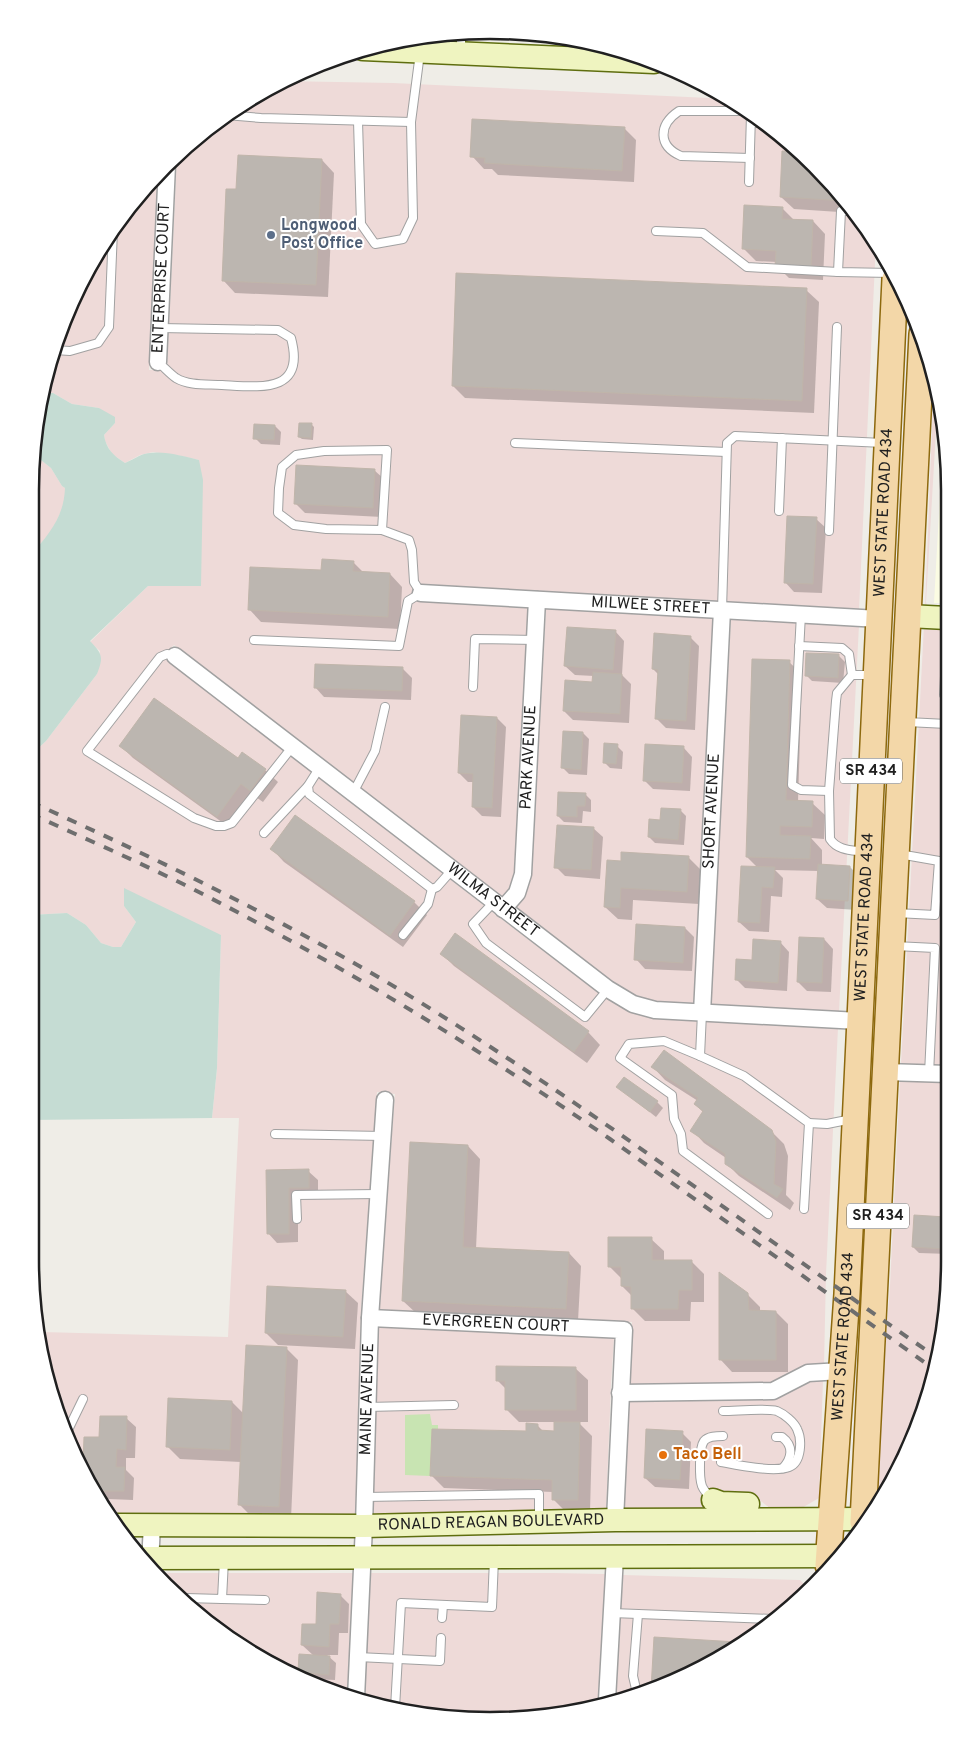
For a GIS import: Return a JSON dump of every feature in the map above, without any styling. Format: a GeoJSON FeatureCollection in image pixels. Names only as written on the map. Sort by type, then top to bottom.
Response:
{"type":"FeatureCollection","features":[{"type":"Feature","properties":{"kind":"main road"},"geometry":{"type":"LineString","coordinates":[[390,50],[421,51],[461,42],[621,59]]}},
{"type":"Feature","properties":{"kind":"main road","name":"WEST STATE ROAD 434"},"geometry":{"type":"LineString","coordinates":[[830,1558],[831,1518],[847,1294],[867,852],[864,675],[879,619],[895,289]]}},
{"type":"Feature","properties":{"kind":"main road","name":"WEST STATE ROAD 434"},"geometry":{"type":"LineString","coordinates":[[864,1513],[921,357]]}},
{"type":"Feature","properties":{"kind":"main road"},"geometry":{"type":"LineString","coordinates":[[881,571],[892,599],[899,609],[908,616],[941,618]]}},
{"type":"Feature","properties":{"kind":"main road"},"geometry":{"type":"LineString","coordinates":[[879,619],[891,639],[905,670]]}},
{"type":"Feature","properties":{"kind":"main road"},"geometry":{"type":"LineString","coordinates":[[713,1500],[721,1503],[755,1506],[769,1518]]}},
{"type":"Feature","properties":{"kind":"main road","name":"RONALD REAGAN BOULEVARD"},"geometry":{"type":"LineString","coordinates":[[124,1525],[364,1526],[769,1518],[860,1520]]}},
{"type":"Feature","properties":{"kind":"main road","name":"RONALD REAGAN BOULEVARD"},"geometry":{"type":"LineString","coordinates":[[152,1560],[615,1556],[829,1559]]}},
{"type":"Feature","properties":{"kind":"street","name":"ENTERPRISE COURT"},"geometry":{"type":"LineString","coordinates":[[158,362],[167,176]]}},
{"type":"Feature","properties":{"kind":"street","name":"MILWEE STREET"},"geometry":{"type":"LineString","coordinates":[[421,593],[879,619]]}},
{"type":"Feature","properties":{"kind":"street","name":"PARK AVENUE"},"geometry":{"type":"LineString","coordinates":[[499,906],[517,893],[523,874],[537,600]]}},
{"type":"Feature","properties":{"kind":"street","name":"SHORT AVENUE"},"geometry":{"type":"LineString","coordinates":[[702,1013],[722,610]]}},
{"type":"Feature","properties":{"kind":"street","name":"WILMA STREET"},"geometry":{"type":"LineString","coordinates":[[175,656],[608,989],[633,1004],[656,1010],[859,1021]]}},
{"type":"Feature","properties":{"kind":"street"},"geometry":{"type":"LineString","coordinates":[[886,1072],[941,1074]]}},
{"type":"Feature","properties":{"kind":"street","name":"MAINE AVENUE"},"geometry":{"type":"LineString","coordinates":[[356,1692],[364,1526],[370,1318],[385,1100]]}},
{"type":"Feature","properties":{"kind":"street","name":"EVERGREEN COURT"},"geometry":{"type":"LineString","coordinates":[[370,1318],[624,1330],[620,1393]]}},
{"type":"Feature","properties":{"kind":"street"},"geometry":{"type":"LineString","coordinates":[[615,1520],[620,1393],[773,1391],[808,1373],[841,1371]]}},
{"type":"Feature","properties":{"kind":"street"},"geometry":{"type":"LineString","coordinates":[[148,1556],[152,1524]]}},
{"type":"Feature","properties":{"kind":"street"},"geometry":{"type":"LineString","coordinates":[[607,1697],[615,1556]]}},
{"type":"Feature","properties":{"kind":"lane"},"geometry":{"type":"LineString","coordinates":[[358,121],[361,224],[374,244],[403,239],[412,218],[411,122],[421,51]]}},
{"type":"Feature","properties":{"kind":"lane"},"geometry":{"type":"LineString","coordinates":[[735,111],[679,111],[666,123],[664,135],[666,144],[671,151],[681,156],[750,158]]}},
{"type":"Feature","properties":{"kind":"lane"},"geometry":{"type":"LineString","coordinates":[[238,116],[411,122]]}},
{"type":"Feature","properties":{"kind":"lane"},"geometry":{"type":"LineString","coordinates":[[750,182],[751,122]]}},
{"type":"Feature","properties":{"kind":"lane"},"geometry":{"type":"LineString","coordinates":[[838,272],[840,211],[845,211]]}},
{"type":"Feature","properties":{"kind":"lane"},"geometry":{"type":"LineString","coordinates":[[656,231],[703,233],[747,267],[886,273]]}},
{"type":"Feature","properties":{"kind":"lane"},"geometry":{"type":"LineString","coordinates":[[61,350],[70,351],[98,343],[109,327],[113,241]]}},
{"type":"Feature","properties":{"kind":"lane"},"geometry":{"type":"LineString","coordinates":[[829,532],[837,327]]}},
{"type":"Feature","properties":{"kind":"lane"},"geometry":{"type":"LineString","coordinates":[[158,362],[176,378],[189,383],[262,387],[282,382],[291,371],[295,353],[291,338],[278,330],[160,328]]}},
{"type":"Feature","properties":{"kind":"lane"},"geometry":{"type":"LineString","coordinates":[[722,610],[727,443],[735,436],[888,443]]}},
{"type":"Feature","properties":{"kind":"lane"},"geometry":{"type":"LineString","coordinates":[[780,511],[782,438]]}},
{"type":"Feature","properties":{"kind":"lane"},"geometry":{"type":"LineString","coordinates":[[515,443],[726,452]]}},
{"type":"Feature","properties":{"kind":"lane"},"geometry":{"type":"LineString","coordinates":[[254,640],[399,646],[408,601],[421,593],[414,582],[412,550],[409,540],[382,530],[326,529],[294,525],[278,513],[282,467],[296,455],[324,450],[387,450],[382,530]]}},
{"type":"Feature","properties":{"kind":"lane"},"geometry":{"type":"LineString","coordinates":[[800,614],[792,785],[801,790],[829,791]]}},
{"type":"Feature","properties":{"kind":"lane"},"geometry":{"type":"LineString","coordinates":[[473,687],[475,639],[535,640]]}},
{"type":"Feature","properties":{"kind":"lane"},"geometry":{"type":"LineString","coordinates":[[799,646],[842,648],[849,654],[864,675],[837,693],[829,791],[830,839],[835,846],[842,849],[867,852]]}},
{"type":"Feature","properties":{"kind":"lane"},"geometry":{"type":"LineString","coordinates":[[175,656],[167,654],[160,657],[87,752],[194,818],[216,826],[224,826],[232,823],[293,746]]}},
{"type":"Feature","properties":{"kind":"lane"},"geometry":{"type":"LineString","coordinates":[[353,792],[375,751],[385,707]]}},
{"type":"Feature","properties":{"kind":"lane"},"geometry":{"type":"LineString","coordinates":[[903,721],[941,724]]}},
{"type":"Feature","properties":{"kind":"lane"},"geometry":{"type":"LineString","coordinates":[[264,833],[308,786],[320,767]]}},
{"type":"Feature","properties":{"kind":"lane"},"geometry":{"type":"LineString","coordinates":[[308,786],[309,794],[432,889]]}},
{"type":"Feature","properties":{"kind":"lane"},"geometry":{"type":"LineString","coordinates":[[894,913],[935,915],[939,861],[896,854]]}},
{"type":"Feature","properties":{"kind":"lane"},"geometry":{"type":"LineString","coordinates":[[432,889],[438,887],[452,870]]}},
{"type":"Feature","properties":{"kind":"lane"},"geometry":{"type":"LineString","coordinates":[[403,935],[428,904],[432,889]]}},
{"type":"Feature","properties":{"kind":"lane"},"geometry":{"type":"LineString","coordinates":[[499,906],[473,924],[486,943],[585,1017],[608,989]]}},
{"type":"Feature","properties":{"kind":"lane"},"geometry":{"type":"LineString","coordinates":[[892,946],[935,948],[929,1074]]}},
{"type":"Feature","properties":{"kind":"lane"},"geometry":{"type":"LineString","coordinates":[[700,1056],[702,1013]]}},
{"type":"Feature","properties":{"kind":"lane"},"geometry":{"type":"LineString","coordinates":[[768,1214],[683,1151],[681,1134],[674,1119],[672,1096],[620,1058],[628,1044],[664,1041],[700,1056],[744,1076],[810,1123],[827,1124],[854,1118]]}},
{"type":"Feature","properties":{"kind":"lane"},"geometry":{"type":"LineString","coordinates":[[804,1209],[810,1123]]}},
{"type":"Feature","properties":{"kind":"lane"},"geometry":{"type":"LineString","coordinates":[[275,1134],[383,1136]]}},
{"type":"Feature","properties":{"kind":"lane"},"geometry":{"type":"LineString","coordinates":[[297,1219],[296,1195],[378,1194]]}},
{"type":"Feature","properties":{"kind":"lane"},"geometry":{"type":"LineString","coordinates":[[70,1426],[83,1399]]}},
{"type":"Feature","properties":{"kind":"lane"},"geometry":{"type":"LineString","coordinates":[[367,1407],[454,1405]]}},
{"type":"Feature","properties":{"kind":"lane"},"geometry":{"type":"LineString","coordinates":[[720,1462],[747,1467],[782,1468],[795,1464],[799,1455],[799,1435],[797,1429],[792,1422],[778,1412],[772,1410],[723,1411]]}},
{"type":"Feature","properties":{"kind":"lane"},"geometry":{"type":"LineString","coordinates":[[713,1500],[702,1485],[700,1466],[702,1447],[704,1441],[708,1438],[723,1436]]}},
{"type":"Feature","properties":{"kind":"lane"},"geometry":{"type":"LineString","coordinates":[[776,1437],[782,1437],[790,1446],[791,1454],[788,1462],[782,1468]]}},
{"type":"Feature","properties":{"kind":"lane"},"geometry":{"type":"LineString","coordinates":[[365,1497],[539,1494],[539,1522]]}},
{"type":"Feature","properties":{"kind":"lane"},"geometry":{"type":"LineString","coordinates":[[395,1702],[401,1603],[492,1607],[494,1557]]}},
{"type":"Feature","properties":{"kind":"lane"},"geometry":{"type":"LineString","coordinates":[[222,1599],[224,1558]]}},
{"type":"Feature","properties":{"kind":"lane"},"geometry":{"type":"LineString","coordinates":[[190,1598],[265,1600]]}},
{"type":"Feature","properties":{"kind":"lane"},"geometry":{"type":"LineString","coordinates":[[442,1618],[443,1605]]}},
{"type":"Feature","properties":{"kind":"lane"},"geometry":{"type":"LineString","coordinates":[[612,1613],[764,1620]]}},
{"type":"Feature","properties":{"kind":"lane"},"geometry":{"type":"LineString","coordinates":[[635,1688],[633,1676],[638,1614]]}},
{"type":"Feature","properties":{"kind":"lane"},"geometry":{"type":"LineString","coordinates":[[358,1657],[440,1660],[441,1638]]}},
{"type":"Feature","properties":{"kind":"shaded area"},"geometry":{"type":"Polygon","coordinates":[[[298,81],[393,83],[715,98],[765,132],[788,151],[829,192],[865,239],[875,255],[859,610],[413,585],[412,601],[528,608],[514,873],[509,890],[502,898],[174,645],[162,656],[491,911],[607,999],[628,1011],[655,1018],[838,1028],[826,1274],[824,1365],[770,1384],[629,1385],[632,1322],[379,1311],[395,1094],[377,1092],[361,1310],[356,1514],[265,1515],[115,1512],[85,1461],[73,1434],[54,1378],[45,1332],[228,1337],[239,1118],[212,1118],[217,1068],[221,935],[124,906],[136,922],[121,947],[113,947],[101,943],[86,925],[67,913],[39,915],[39,748],[97,674],[100,651],[90,642],[148,586],[201,586],[199,460],[153,452],[140,455],[125,463],[112,454],[105,441],[104,435],[115,423],[99,408],[72,404],[53,393],[49,393],[63,345],[85,290],[115,239],[132,215],[157,185],[149,370],[167,370],[177,166],[215,132],[239,115],[264,99],[298,81]]]}},
{"type":"Feature","properties":{"kind":"shaded area"},"geometry":{"type":"Polygon","coordinates":[[[49,393],[53,393],[72,404],[99,408],[115,417],[115,423],[104,435],[105,440],[111,452],[125,463],[139,456],[153,453],[169,453],[199,460],[203,480],[201,586],[148,586],[90,641],[101,656],[101,663],[97,674],[39,748],[39,545],[59,516],[65,488],[51,468],[40,459],[49,393]]]}},
{"type":"Feature","properties":{"kind":"shaded area"},"geometry":{"type":"Polygon","coordinates":[[[933,402],[936,426],[927,606],[925,609],[933,402]]]}},
{"type":"Feature","properties":{"kind":"shaded area"},"geometry":{"type":"Polygon","coordinates":[[[40,459],[51,468],[65,488],[65,503],[53,529],[39,546],[40,459]]]}},
{"type":"Feature","properties":{"kind":"shaded area"},"geometry":{"type":"Polygon","coordinates":[[[941,481],[941,603],[934,603],[941,481]]]}},
{"type":"Feature","properties":{"kind":"shaded area"},"geometry":{"type":"Polygon","coordinates":[[[546,609],[713,618],[694,1004],[657,1003],[637,997],[618,987],[515,908],[525,895],[532,875],[546,609]]]}},
{"type":"Feature","properties":{"kind":"shaded area"},"geometry":{"type":"Polygon","coordinates":[[[731,618],[859,625],[839,1012],[711,1005],[731,618]]]}},
{"type":"Feature","properties":{"kind":"shaded area"},"geometry":{"type":"Polygon","coordinates":[[[924,625],[941,626],[941,1066],[901,1064],[924,625]]]}},
{"type":"Feature","properties":{"kind":"shaded area"},"geometry":{"type":"Polygon","coordinates":[[[124,888],[221,935],[217,1068],[212,1118],[39,1120],[39,915],[67,913],[86,925],[101,943],[113,947],[121,947],[136,922],[124,906],[124,888]]]}},
{"type":"Feature","properties":{"kind":"shaded area"},"geometry":{"type":"Polygon","coordinates":[[[900,1080],[941,1082],[941,1261],[940,1291],[933,1349],[926,1378],[907,1434],[877,1493],[875,1493],[890,1286],[900,1080]]]}},
{"type":"Feature","properties":{"kind":"shaded area"},"geometry":{"type":"Polygon","coordinates":[[[378,1326],[614,1337],[606,1511],[373,1514],[378,1326]]]}},
{"type":"Feature","properties":{"kind":"shaded area"},"geometry":{"type":"Polygon","coordinates":[[[823,1380],[819,1498],[800,1509],[771,1509],[757,1498],[720,1495],[711,1490],[701,1502],[714,1510],[624,1511],[628,1401],[773,1399],[810,1381],[823,1380]]]}},
{"type":"Feature","properties":{"kind":"shaded area"},"geometry":{"type":"Polygon","coordinates":[[[164,1573],[353,1573],[347,1689],[317,1678],[264,1652],[215,1619],[164,1573]]]}},
{"type":"Feature","properties":{"kind":"shaded area"},"geometry":{"type":"Polygon","coordinates":[[[370,1573],[605,1574],[598,1699],[549,1708],[490,1712],[460,1711],[402,1704],[364,1694],[370,1573]]]}},
{"type":"Feature","properties":{"kind":"shaded area"},"geometry":{"type":"Polygon","coordinates":[[[623,1575],[800,1580],[804,1584],[765,1619],[716,1652],[663,1678],[616,1694],[623,1575]]]}},
{"type":"Feature","properties":{"kind":"green space"},"geometry":{"type":"Polygon","coordinates":[[[430,1414],[432,1425],[438,1425],[438,1429],[432,1429],[430,1476],[405,1475],[405,1415],[430,1414]]]}},
{"type":"Feature","properties":{"kind":"building"},"geometry":{"type":"Polygon","coordinates":[[[472,119],[625,127],[622,171],[484,163],[485,158],[470,157],[472,119]]]}},
{"type":"Feature","properties":{"kind":"building"},"geometry":{"type":"Polygon","coordinates":[[[782,151],[788,151],[836,200],[780,197],[782,151]]]}},
{"type":"Feature","properties":{"kind":"building","name":"Longwood Post Office"},"geometry":{"type":"Polygon","coordinates":[[[238,155],[322,159],[316,285],[222,281],[226,189],[236,189],[238,155]]]}},
{"type":"Feature","properties":{"kind":"building"},"geometry":{"type":"Polygon","coordinates":[[[744,205],[783,207],[782,219],[813,220],[811,268],[775,266],[776,251],[742,249],[744,205]]]}},
{"type":"Feature","properties":{"kind":"building"},"geometry":{"type":"Polygon","coordinates":[[[456,273],[807,288],[802,401],[452,386],[456,273]]]}},
{"type":"Feature","properties":{"kind":"building"},"geometry":{"type":"Polygon","coordinates":[[[299,423],[312,423],[311,438],[298,437],[299,423]]]}},
{"type":"Feature","properties":{"kind":"building"},"geometry":{"type":"Polygon","coordinates":[[[254,424],[275,425],[274,440],[253,439],[254,424]]]}},
{"type":"Feature","properties":{"kind":"building"},"geometry":{"type":"Polygon","coordinates":[[[296,465],[375,469],[373,508],[294,504],[296,465]]]}},
{"type":"Feature","properties":{"kind":"building"},"geometry":{"type":"Polygon","coordinates":[[[787,516],[817,517],[813,584],[784,583],[787,516]]]}},
{"type":"Feature","properties":{"kind":"building"},"geometry":{"type":"Polygon","coordinates":[[[322,559],[354,561],[353,571],[390,573],[388,617],[248,610],[250,567],[321,570],[322,559]]]}},
{"type":"Feature","properties":{"kind":"building"},"geometry":{"type":"Polygon","coordinates":[[[567,627],[616,630],[613,670],[564,666],[567,627]]]}},
{"type":"Feature","properties":{"kind":"building"},"geometry":{"type":"Polygon","coordinates":[[[654,633],[691,636],[686,721],[655,719],[658,670],[652,669],[654,633]]]}},
{"type":"Feature","properties":{"kind":"building"},"geometry":{"type":"Polygon","coordinates":[[[806,653],[839,654],[838,678],[805,676],[806,653]]]}},
{"type":"Feature","properties":{"kind":"building"},"geometry":{"type":"Polygon","coordinates":[[[752,659],[790,660],[786,800],[813,801],[812,827],[780,826],[780,835],[811,836],[810,859],[746,857],[752,659]]]}},
{"type":"Feature","properties":{"kind":"building"},"geometry":{"type":"Polygon","coordinates":[[[315,664],[403,667],[402,691],[314,688],[315,664]]]}},
{"type":"Feature","properties":{"kind":"building"},"geometry":{"type":"Polygon","coordinates":[[[593,672],[622,674],[620,714],[563,711],[565,680],[592,682],[593,672]]]}},
{"type":"Feature","properties":{"kind":"building"},"geometry":{"type":"Polygon","coordinates":[[[154,698],[238,758],[242,752],[266,769],[250,791],[241,784],[217,817],[119,746],[154,698]]]}},
{"type":"Feature","properties":{"kind":"building"},"geometry":{"type":"Polygon","coordinates":[[[461,715],[497,717],[492,808],[472,807],[473,774],[458,773],[461,715]]]}},
{"type":"Feature","properties":{"kind":"building"},"geometry":{"type":"Polygon","coordinates":[[[563,731],[583,732],[581,770],[561,768],[563,731]]]}},
{"type":"Feature","properties":{"kind":"building"},"geometry":{"type":"Polygon","coordinates":[[[604,743],[618,744],[616,764],[603,763],[604,743]]]}},
{"type":"Feature","properties":{"kind":"building"},"geometry":{"type":"Polygon","coordinates":[[[645,744],[684,746],[682,783],[643,781],[645,744]]]}},
{"type":"Feature","properties":{"kind":"building"},"geometry":{"type":"Polygon","coordinates":[[[558,792],[586,793],[585,806],[577,806],[577,817],[557,816],[558,792]]]}},
{"type":"Feature","properties":{"kind":"building"},"geometry":{"type":"Polygon","coordinates":[[[661,808],[681,809],[678,840],[648,837],[649,819],[660,820],[661,808]]]}},
{"type":"Feature","properties":{"kind":"building"},"geometry":{"type":"Polygon","coordinates":[[[295,815],[415,901],[390,936],[270,849],[295,815]]]}},
{"type":"Feature","properties":{"kind":"building"},"geometry":{"type":"Polygon","coordinates":[[[557,825],[594,827],[591,870],[554,868],[557,825]]]}},
{"type":"Feature","properties":{"kind":"building"},"geometry":{"type":"Polygon","coordinates":[[[621,852],[689,856],[687,892],[621,888],[620,908],[604,907],[607,860],[621,861],[621,852]]]}},
{"type":"Feature","properties":{"kind":"building"},"geometry":{"type":"Polygon","coordinates":[[[818,864],[850,866],[848,901],[816,899],[818,864]]]}},
{"type":"Feature","properties":{"kind":"building"},"geometry":{"type":"Polygon","coordinates":[[[741,866],[775,867],[773,888],[762,887],[760,923],[738,922],[741,866]]]}},
{"type":"Feature","properties":{"kind":"building"},"geometry":{"type":"Polygon","coordinates":[[[636,924],[685,927],[683,963],[634,960],[636,924]]]}},
{"type":"Feature","properties":{"kind":"building"},"geometry":{"type":"Polygon","coordinates":[[[455,933],[589,1031],[574,1052],[440,954],[455,933]]]}},
{"type":"Feature","properties":{"kind":"building"},"geometry":{"type":"Polygon","coordinates":[[[799,937],[824,938],[822,983],[797,982],[799,937]]]}},
{"type":"Feature","properties":{"kind":"building"},"geometry":{"type":"Polygon","coordinates":[[[753,939],[781,941],[778,983],[735,980],[736,959],[752,960],[753,939]]]}},
{"type":"Feature","properties":{"kind":"building"},"geometry":{"type":"Polygon","coordinates":[[[664,1050],[772,1130],[776,1142],[774,1184],[783,1189],[777,1198],[725,1164],[725,1154],[690,1131],[703,1111],[694,1104],[698,1098],[651,1067],[664,1050]]]}},
{"type":"Feature","properties":{"kind":"building"},"geometry":{"type":"Polygon","coordinates":[[[624,1077],[658,1101],[650,1112],[616,1087],[624,1077]]]}},
{"type":"Feature","properties":{"kind":"building"},"geometry":{"type":"Polygon","coordinates":[[[410,1142],[468,1145],[463,1247],[569,1252],[566,1309],[402,1301],[410,1142]]]}},
{"type":"Feature","properties":{"kind":"building"},"geometry":{"type":"Polygon","coordinates":[[[309,1169],[309,1188],[289,1188],[289,1234],[267,1234],[266,1170],[309,1169]]]}},
{"type":"Feature","properties":{"kind":"building"},"geometry":{"type":"Polygon","coordinates":[[[914,1215],[941,1217],[941,1249],[912,1247],[914,1215]]]}},
{"type":"Feature","properties":{"kind":"building"},"geometry":{"type":"Polygon","coordinates":[[[608,1237],[652,1237],[652,1260],[692,1260],[692,1290],[679,1290],[678,1309],[631,1309],[631,1287],[621,1286],[621,1267],[608,1267],[608,1237]]]}},
{"type":"Feature","properties":{"kind":"building"},"geometry":{"type":"Polygon","coordinates":[[[719,1272],[748,1293],[749,1310],[776,1311],[776,1360],[719,1360],[719,1272]]]}},
{"type":"Feature","properties":{"kind":"building"},"geometry":{"type":"Polygon","coordinates":[[[267,1286],[346,1290],[343,1337],[265,1333],[267,1286]]]}},
{"type":"Feature","properties":{"kind":"building"},"geometry":{"type":"Polygon","coordinates":[[[246,1345],[287,1347],[279,1507],[238,1505],[246,1345]]]}},
{"type":"Feature","properties":{"kind":"building"},"geometry":{"type":"Polygon","coordinates":[[[496,1366],[576,1367],[576,1410],[505,1410],[505,1381],[496,1381],[496,1366]]]}},
{"type":"Feature","properties":{"kind":"building"},"geometry":{"type":"Polygon","coordinates":[[[168,1398],[232,1401],[230,1450],[166,1447],[168,1398]]]}},
{"type":"Feature","properties":{"kind":"building"},"geometry":{"type":"Polygon","coordinates":[[[100,1416],[127,1416],[126,1450],[117,1449],[116,1467],[125,1467],[124,1491],[102,1491],[85,1461],[83,1457],[84,1437],[99,1437],[100,1416]]]}},
{"type":"Feature","properties":{"kind":"building"},"geometry":{"type":"Polygon","coordinates":[[[554,1422],[580,1422],[578,1500],[552,1500],[552,1480],[430,1476],[432,1429],[526,1431],[526,1423],[538,1424],[538,1430],[554,1431],[554,1422]]]}},
{"type":"Feature","properties":{"kind":"building","name":"Taco Bell"},"geometry":{"type":"Polygon","coordinates":[[[646,1429],[683,1431],[680,1480],[644,1478],[646,1429]]]}},
{"type":"Feature","properties":{"kind":"building"},"geometry":{"type":"Polygon","coordinates":[[[317,1592],[341,1594],[339,1624],[330,1624],[329,1647],[301,1645],[302,1624],[316,1624],[317,1592]]]}},
{"type":"Feature","properties":{"kind":"building"},"geometry":{"type":"Polygon","coordinates":[[[654,1637],[732,1642],[690,1666],[651,1682],[654,1637]]]}},
{"type":"Feature","properties":{"kind":"building"},"geometry":{"type":"Polygon","coordinates":[[[299,1654],[330,1656],[329,1675],[305,1673],[298,1670],[299,1654]]]}},
{"type":"Feature","properties":{"kind":"railway"},"geometry":{"type":"LineString","coordinates":[[39,806],[187,875],[289,927],[439,1014],[627,1139],[932,1354]]}},
{"type":"Feature","properties":{"kind":"railway"},"geometry":{"type":"LineString","coordinates":[[39,818],[185,885],[295,943],[455,1037],[610,1139],[929,1365]]}},
{"type":"Feature","properties":{"kind":"place","name":"Longwood Post Office"},"geometry":{"type":"Point","coordinates":[271,235]}},
{"type":"Feature","properties":{"kind":"place","name":"Taco Bell"},"geometry":{"type":"Point","coordinates":[663,1455]}}]}
